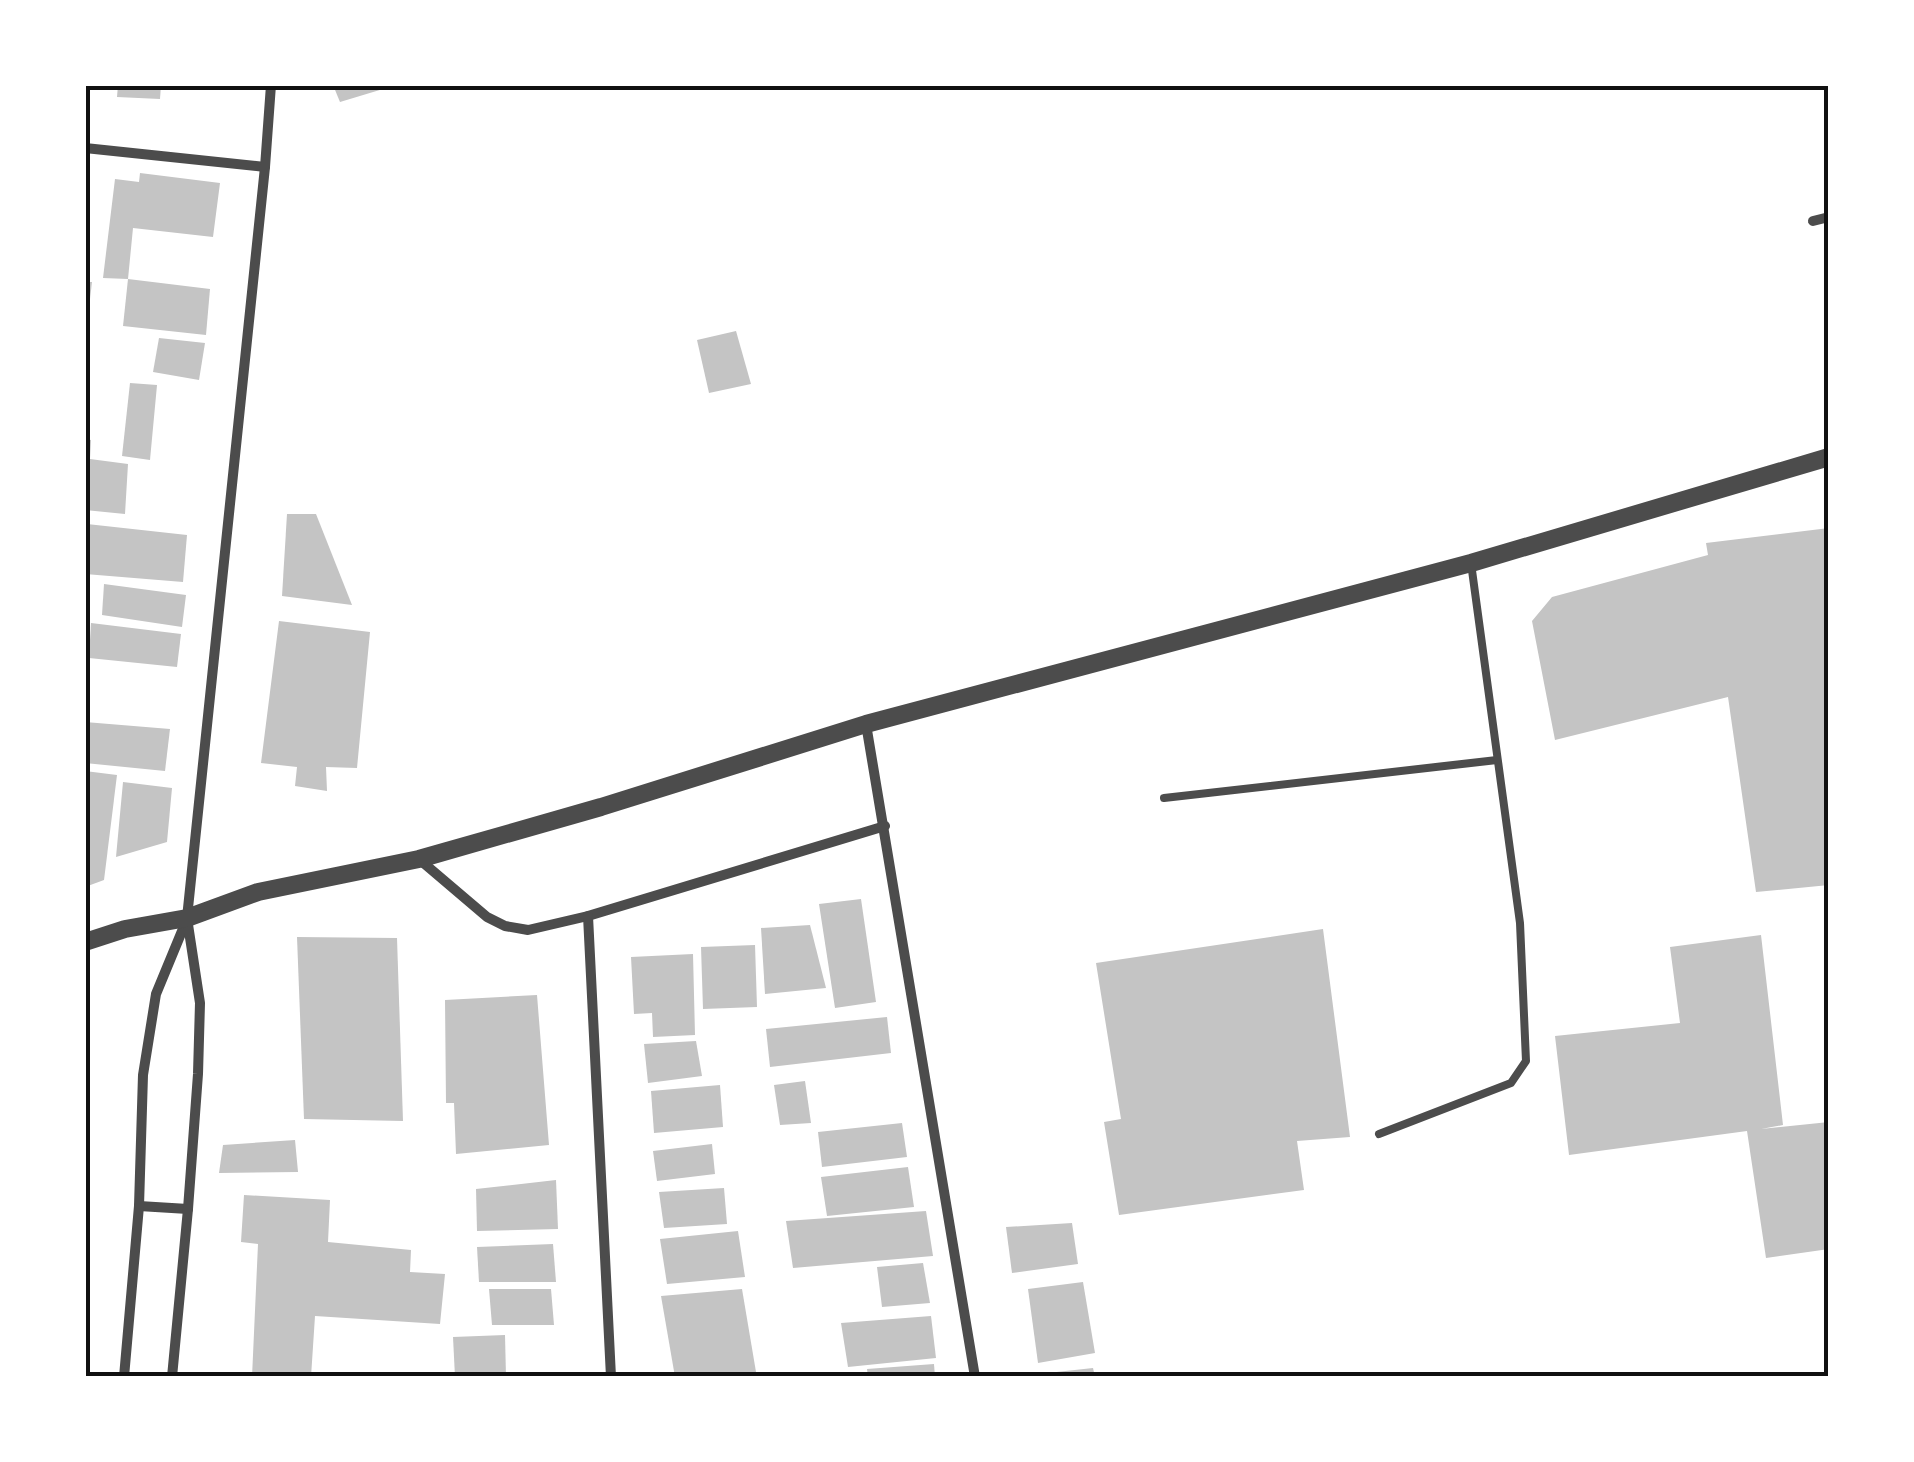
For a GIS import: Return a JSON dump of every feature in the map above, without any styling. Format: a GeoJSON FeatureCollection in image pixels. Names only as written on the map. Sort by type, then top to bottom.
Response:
{"type":"FeatureCollection","features":[{"type":"Feature","properties":{"kind":"street"},"geometry":{"type":"LineString","coordinates":[[172,1377],[198,1074],[200,1003],[187,918],[271,85]]}},
{"type":"Feature","properties":{"kind":"street"},"geometry":{"type":"LineString","coordinates":[[85,148],[265,167]]}},
{"type":"Feature","properties":{"kind":"street"},"geometry":{"type":"LineString","coordinates":[[1813,220],[1829,217]]}},
{"type":"Feature","properties":{"kind":"street"},"geometry":{"type":"LineString","coordinates":[[85,942],[125,929],[187,918],[258,892],[419,859],[866,724],[1471,563],[1829,457]]}},
{"type":"Feature","properties":{"kind":"street"},"geometry":{"type":"LineString","coordinates":[[866,724],[974,1377]]}},
{"type":"Feature","properties":{"kind":"street"},"geometry":{"type":"LineString","coordinates":[[419,859],[488,918],[528,930],[588,916],[884,826]]}},
{"type":"Feature","properties":{"kind":"street"},"geometry":{"type":"LineString","coordinates":[[588,916],[612,1377]]}},
{"type":"Feature","properties":{"kind":"street"},"geometry":{"type":"LineString","coordinates":[[124,1377],[139,1206],[143,1075],[156,994],[187,918]]}},
{"type":"Feature","properties":{"kind":"street"},"geometry":{"type":"LineString","coordinates":[[139,1206],[188,1209]]}},
{"type":"Feature","properties":{"kind":"lane"},"geometry":{"type":"LineString","coordinates":[[1379,1134],[1511,1083],[1526,1061],[1520,924],[1471,563]]}},
{"type":"Feature","properties":{"kind":"lane"},"geometry":{"type":"LineString","coordinates":[[1164,798],[1497,760]]}},
{"type":"Feature","properties":{"kind":"building"},"geometry":{"type":"Polygon","coordinates":[[[118,85],[161,85],[160,99],[117,97],[118,85]]]}},
{"type":"Feature","properties":{"kind":"building"},"geometry":{"type":"Polygon","coordinates":[[[333,85],[393,85],[393,86],[340,102],[333,85]]]}},
{"type":"Feature","properties":{"kind":"building"},"geometry":{"type":"Polygon","coordinates":[[[140,173],[220,183],[213,237],[133,228],[128,279],[103,278],[115,179],[139,182],[140,173]]]}},
{"type":"Feature","properties":{"kind":"building"},"geometry":{"type":"Polygon","coordinates":[[[128,279],[210,289],[206,335],[123,326],[128,279]]]}},
{"type":"Feature","properties":{"kind":"building"},"geometry":{"type":"Polygon","coordinates":[[[85,282],[92,282],[87,324],[85,324],[85,282]]]}},
{"type":"Feature","properties":{"kind":"building"},"geometry":{"type":"Polygon","coordinates":[[[736,331],[751,384],[709,393],[697,340],[736,331]]]}},
{"type":"Feature","properties":{"kind":"building"},"geometry":{"type":"Polygon","coordinates":[[[159,338],[205,343],[199,380],[153,372],[159,338]]]}},
{"type":"Feature","properties":{"kind":"building"},"geometry":{"type":"Polygon","coordinates":[[[130,383],[157,385],[150,460],[122,456],[130,383]]]}},
{"type":"Feature","properties":{"kind":"building"},"geometry":{"type":"Polygon","coordinates":[[[85,439],[91,440],[90,459],[128,464],[125,514],[85,510],[85,439]]]}},
{"type":"Feature","properties":{"kind":"building"},"geometry":{"type":"Polygon","coordinates":[[[287,514],[316,514],[352,605],[282,596],[287,514]]]}},
{"type":"Feature","properties":{"kind":"building"},"geometry":{"type":"Polygon","coordinates":[[[87,524],[187,535],[183,582],[85,574],[87,524]]]}},
{"type":"Feature","properties":{"kind":"building"},"geometry":{"type":"Polygon","coordinates":[[[1829,528],[1829,885],[1756,892],[1728,697],[1555,740],[1532,621],[1552,597],[1708,555],[1706,543],[1829,528]]]}},
{"type":"Feature","properties":{"kind":"building"},"geometry":{"type":"Polygon","coordinates":[[[104,584],[186,595],[182,627],[102,615],[104,584]]]}},
{"type":"Feature","properties":{"kind":"building"},"geometry":{"type":"Polygon","coordinates":[[[279,621],[370,632],[357,768],[326,767],[327,791],[295,786],[297,767],[261,763],[279,621]]]}},
{"type":"Feature","properties":{"kind":"building"},"geometry":{"type":"Polygon","coordinates":[[[91,623],[181,634],[177,667],[89,658],[91,623]]]}},
{"type":"Feature","properties":{"kind":"building"},"geometry":{"type":"Polygon","coordinates":[[[85,722],[170,729],[165,771],[85,763],[85,722]]]}},
{"type":"Feature","properties":{"kind":"building"},"geometry":{"type":"Polygon","coordinates":[[[85,771],[117,775],[104,880],[85,887],[85,771]]]}},
{"type":"Feature","properties":{"kind":"building"},"geometry":{"type":"Polygon","coordinates":[[[123,782],[172,788],[167,842],[116,857],[123,782]]]}},
{"type":"Feature","properties":{"kind":"building"},"geometry":{"type":"Polygon","coordinates":[[[861,899],[876,1002],[835,1008],[819,904],[861,899]]]}},
{"type":"Feature","properties":{"kind":"building"},"geometry":{"type":"Polygon","coordinates":[[[810,925],[826,988],[765,994],[761,928],[810,925]]]}},
{"type":"Feature","properties":{"kind":"building"},"geometry":{"type":"Polygon","coordinates":[[[1323,929],[1350,1137],[1297,1141],[1304,1190],[1119,1215],[1104,1122],[1121,1119],[1096,963],[1323,929]]]}},
{"type":"Feature","properties":{"kind":"building"},"geometry":{"type":"Polygon","coordinates":[[[1761,935],[1783,1125],[1761,1129],[1829,1122],[1829,1249],[1766,1258],[1747,1131],[1569,1155],[1555,1036],[1680,1023],[1670,947],[1761,935]]]}},
{"type":"Feature","properties":{"kind":"building"},"geometry":{"type":"Polygon","coordinates":[[[297,937],[397,938],[403,1121],[304,1119],[297,937]]]}},
{"type":"Feature","properties":{"kind":"building"},"geometry":{"type":"Polygon","coordinates":[[[755,945],[757,1007],[703,1009],[701,947],[755,945]]]}},
{"type":"Feature","properties":{"kind":"building"},"geometry":{"type":"Polygon","coordinates":[[[693,954],[695,1035],[653,1037],[652,1013],[634,1014],[631,957],[693,954]]]}},
{"type":"Feature","properties":{"kind":"building"},"geometry":{"type":"Polygon","coordinates":[[[537,995],[549,1145],[456,1154],[454,1103],[446,1103],[445,1000],[537,995]]]}},
{"type":"Feature","properties":{"kind":"building"},"geometry":{"type":"Polygon","coordinates":[[[887,1017],[891,1053],[770,1067],[766,1029],[887,1017]]]}},
{"type":"Feature","properties":{"kind":"building"},"geometry":{"type":"Polygon","coordinates":[[[696,1041],[702,1076],[648,1083],[644,1044],[696,1041]]]}},
{"type":"Feature","properties":{"kind":"building"},"geometry":{"type":"Polygon","coordinates":[[[805,1081],[811,1123],[780,1125],[774,1085],[805,1081]]]}},
{"type":"Feature","properties":{"kind":"building"},"geometry":{"type":"Polygon","coordinates":[[[720,1085],[723,1127],[654,1133],[651,1091],[720,1085]]]}},
{"type":"Feature","properties":{"kind":"building"},"geometry":{"type":"Polygon","coordinates":[[[902,1123],[907,1157],[822,1167],[818,1132],[902,1123]]]}},
{"type":"Feature","properties":{"kind":"building"},"geometry":{"type":"Polygon","coordinates":[[[295,1140],[298,1172],[219,1173],[223,1145],[295,1140]]]}},
{"type":"Feature","properties":{"kind":"building"},"geometry":{"type":"Polygon","coordinates":[[[712,1144],[715,1174],[657,1181],[653,1151],[712,1144]]]}},
{"type":"Feature","properties":{"kind":"building"},"geometry":{"type":"Polygon","coordinates":[[[908,1167],[914,1207],[827,1216],[821,1177],[908,1167]]]}},
{"type":"Feature","properties":{"kind":"building"},"geometry":{"type":"Polygon","coordinates":[[[556,1180],[558,1229],[477,1231],[476,1189],[556,1180]]]}},
{"type":"Feature","properties":{"kind":"building"},"geometry":{"type":"Polygon","coordinates":[[[724,1188],[727,1224],[664,1228],[659,1192],[724,1188]]]}},
{"type":"Feature","properties":{"kind":"building"},"geometry":{"type":"Polygon","coordinates":[[[244,1195],[330,1200],[328,1242],[411,1250],[410,1272],[445,1274],[440,1324],[315,1316],[311,1377],[252,1377],[258,1244],[241,1242],[244,1195]]]}},
{"type":"Feature","properties":{"kind":"building"},"geometry":{"type":"Polygon","coordinates":[[[926,1211],[933,1256],[793,1268],[786,1221],[926,1211]]]}},
{"type":"Feature","properties":{"kind":"building"},"geometry":{"type":"Polygon","coordinates":[[[1072,1223],[1078,1264],[1012,1273],[1006,1227],[1072,1223]]]}},
{"type":"Feature","properties":{"kind":"building"},"geometry":{"type":"Polygon","coordinates":[[[738,1231],[745,1277],[667,1284],[660,1239],[738,1231]]]}},
{"type":"Feature","properties":{"kind":"building"},"geometry":{"type":"Polygon","coordinates":[[[553,1244],[556,1282],[479,1282],[477,1247],[553,1244]]]}},
{"type":"Feature","properties":{"kind":"building"},"geometry":{"type":"Polygon","coordinates":[[[923,1263],[930,1303],[882,1307],[877,1267],[923,1263]]]}},
{"type":"Feature","properties":{"kind":"building"},"geometry":{"type":"Polygon","coordinates":[[[1083,1282],[1095,1353],[1038,1363],[1028,1289],[1083,1282]]]}},
{"type":"Feature","properties":{"kind":"building"},"geometry":{"type":"Polygon","coordinates":[[[489,1289],[551,1289],[554,1325],[492,1325],[489,1289]]]}},
{"type":"Feature","properties":{"kind":"building"},"geometry":{"type":"Polygon","coordinates":[[[742,1289],[756,1372],[675,1377],[661,1296],[742,1289]]]}},
{"type":"Feature","properties":{"kind":"building"},"geometry":{"type":"Polygon","coordinates":[[[931,1316],[936,1358],[848,1367],[841,1323],[931,1316]]]}},
{"type":"Feature","properties":{"kind":"building"},"geometry":{"type":"Polygon","coordinates":[[[505,1335],[506,1377],[455,1377],[453,1337],[505,1335]]]}},
{"type":"Feature","properties":{"kind":"building"},"geometry":{"type":"Polygon","coordinates":[[[934,1364],[935,1377],[868,1377],[867,1369],[934,1364]]]}},
{"type":"Feature","properties":{"kind":"building"},"geometry":{"type":"Polygon","coordinates":[[[1093,1368],[1095,1377],[1038,1374],[1093,1368]]]}}]}
